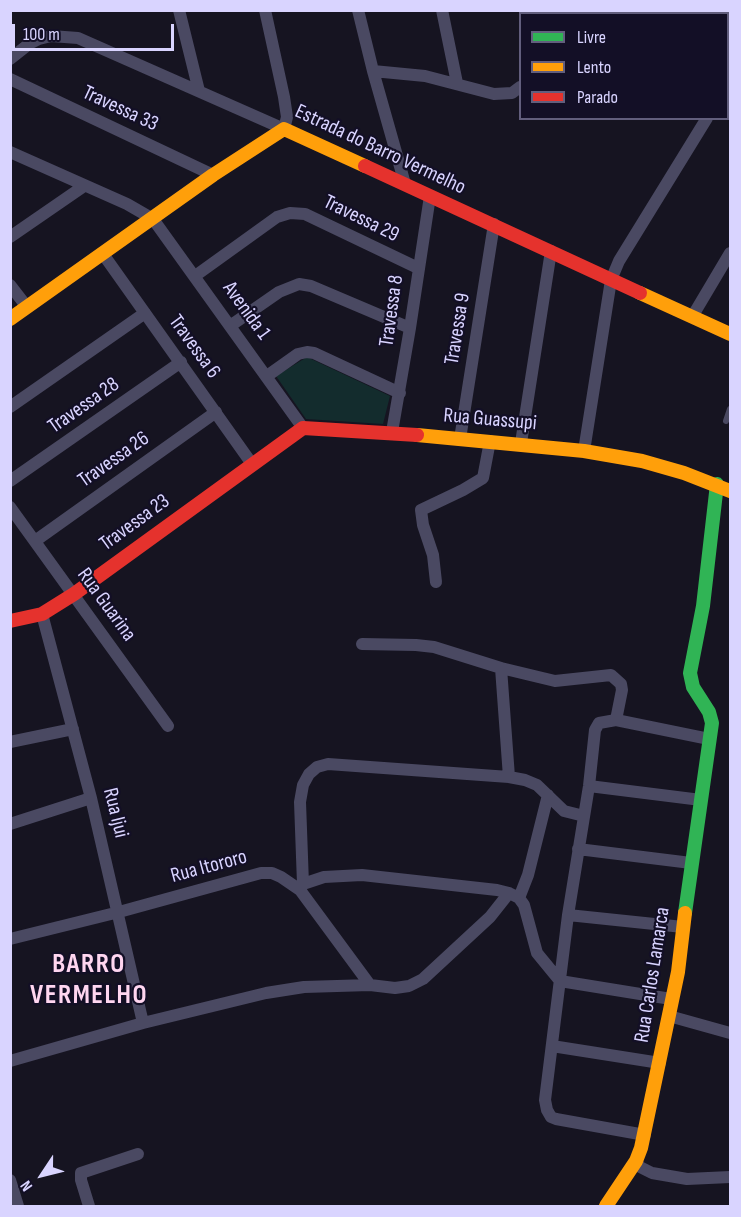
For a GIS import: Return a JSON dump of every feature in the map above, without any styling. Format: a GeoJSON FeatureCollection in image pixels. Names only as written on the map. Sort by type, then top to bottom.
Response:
{"type":"FeatureCollection","features":[{"type":"Feature","properties":{"kind":"street"},"geometry":{"type":"LineString","coordinates":[[179,10],[199,91]]}},
{"type":"Feature","properties":{"kind":"street"},"geometry":{"type":"LineString","coordinates":[[10,319],[213,175],[284,129],[286,117],[284,97],[265,10]]}},
{"type":"Feature","properties":{"kind":"street"},"geometry":{"type":"LineString","coordinates":[[358,10],[405,184]]}},
{"type":"Feature","properties":{"kind":"street"},"geometry":{"type":"LineString","coordinates":[[442,10],[457,83]]}},
{"type":"Feature","properties":{"kind":"street","name":"Estrada do Barro Vermelho"},"geometry":{"type":"LineString","coordinates":[[10,59],[29,44],[51,36],[67,36],[88,42],[494,224],[730,334]]}},
{"type":"Feature","properties":{"kind":"street"},"geometry":{"type":"LineString","coordinates":[[373,71],[425,76],[494,94],[512,93],[519,88]]}},
{"type":"Feature","properties":{"kind":"street","name":"Travessa 33"},"geometry":{"type":"LineString","coordinates":[[10,79],[213,175]]}},
{"type":"Feature","properties":{"kind":"street"},"geometry":{"type":"LineString","coordinates":[[584,450],[611,280],[619,261],[706,120]]}},
{"type":"Feature","properties":{"kind":"street"},"geometry":{"type":"LineString","coordinates":[[10,152],[127,204],[153,219]]}},
{"type":"Feature","properties":{"kind":"street"},"geometry":{"type":"LineString","coordinates":[[10,237],[84,186]]}},
{"type":"Feature","properties":{"kind":"street","name":"Travessa 8"},"geometry":{"type":"LineString","coordinates":[[392,432],[430,196]]}},
{"type":"Feature","properties":{"kind":"street","name":"Travessa 29"},"geometry":{"type":"LineString","coordinates":[[195,276],[277,218],[290,213],[305,214],[418,268]]}},
{"type":"Feature","properties":{"kind":"street","name":"Avenida 1"},"geometry":{"type":"LineString","coordinates":[[153,219],[303,428]]}},
{"type":"Feature","properties":{"kind":"street","name":"Travessa 9"},"geometry":{"type":"LineString","coordinates":[[460,439],[494,224]]}},
{"type":"Feature","properties":{"kind":"street"},"geometry":{"type":"LineString","coordinates":[[521,443],[551,251]]}},
{"type":"Feature","properties":{"kind":"street"},"geometry":{"type":"LineString","coordinates":[[692,317],[730,253]]}},
{"type":"Feature","properties":{"kind":"street","name":"Travessa 6"},"geometry":{"type":"LineString","coordinates":[[103,254],[252,464]]}},
{"type":"Feature","properties":{"kind":"street"},"geometry":{"type":"LineString","coordinates":[[230,326],[279,292],[299,284],[311,286],[410,328]]}},
{"type":"Feature","properties":{"kind":"street"},"geometry":{"type":"LineString","coordinates":[[10,285],[27,307]]}},
{"type":"Feature","properties":{"kind":"street"},"geometry":{"type":"LineString","coordinates":[[10,407],[145,313]]}},
{"type":"Feature","properties":{"kind":"street"},"geometry":{"type":"LineString","coordinates":[[267,376],[298,354],[307,352],[314,353],[399,393]]}},
{"type":"Feature","properties":{"kind":"street","name":"Travessa 28"},"geometry":{"type":"LineString","coordinates":[[10,481],[181,362]]}},
{"type":"Feature","properties":{"kind":"street","name":"Travessa 26"},"geometry":{"type":"LineString","coordinates":[[35,541],[216,412]]}},
{"type":"Feature","properties":{"kind":"street"},"geometry":{"type":"LineString","coordinates":[[252,464],[303,428]]}},
{"type":"Feature","properties":{"kind":"street","name":"Rua Guassupi"},"geometry":{"type":"LineString","coordinates":[[303,428],[392,432],[584,450],[642,461],[717,484],[730,491]]}},
{"type":"Feature","properties":{"kind":"street"},"geometry":{"type":"LineString","coordinates":[[436,582],[433,555],[423,525],[421,510],[463,490],[483,477],[490,441]]}},
{"type":"Feature","properties":{"kind":"street","name":"Travessa 23"},"geometry":{"type":"LineString","coordinates":[[42,614],[74,594],[252,464]]}},
{"type":"Feature","properties":{"kind":"street","name":"Rua Carlos Lamarca"},"geometry":{"type":"LineString","coordinates":[[606,1206],[636,1161],[645,1135],[678,972],[691,863],[712,723],[709,712],[693,687],[690,673],[703,606],[717,484]]}},
{"type":"Feature","properties":{"kind":"street","name":"Rua Guarina"},"geometry":{"type":"LineString","coordinates":[[11,509],[168,726]]}},
{"type":"Feature","properties":{"kind":"street"},"geometry":{"type":"LineString","coordinates":[[10,621],[42,614]]}},
{"type":"Feature","properties":{"kind":"street","name":"Rua Ijui"},"geometry":{"type":"LineString","coordinates":[[42,614],[91,798],[143,1023]]}},
{"type":"Feature","properties":{"kind":"street"},"geometry":{"type":"LineString","coordinates":[[362,644],[434,647],[501,668],[555,681],[611,675],[621,684],[622,690],[616,720]]}},
{"type":"Feature","properties":{"kind":"street"},"geometry":{"type":"LineString","coordinates":[[501,668],[508,777]]}},
{"type":"Feature","properties":{"kind":"street"},"geometry":{"type":"LineString","coordinates":[[645,1135],[551,1117],[545,1100],[568,915],[596,730],[599,723],[616,720],[709,739]]}},
{"type":"Feature","properties":{"kind":"street"},"geometry":{"type":"LineString","coordinates":[[10,742],[73,729]]}},
{"type":"Feature","properties":{"kind":"street"},"geometry":{"type":"LineString","coordinates":[[584,816],[564,811],[537,785],[525,780],[328,764],[317,767],[309,774],[303,785],[300,802],[301,887],[324,876],[362,875],[497,890],[514,895],[527,913],[531,939],[537,953],[560,981],[671,999]]}},
{"type":"Feature","properties":{"kind":"street"},"geometry":{"type":"LineString","coordinates":[[589,786],[700,800]]}},
{"type":"Feature","properties":{"kind":"street"},"geometry":{"type":"LineString","coordinates":[[10,1061],[143,1023],[285,990],[304,987],[370,985],[395,988],[416,984],[514,895],[528,875],[548,795]]}},
{"type":"Feature","properties":{"kind":"street"},"geometry":{"type":"LineString","coordinates":[[10,824],[91,798]]}},
{"type":"Feature","properties":{"kind":"street"},"geometry":{"type":"LineString","coordinates":[[578,849],[691,863]]}},
{"type":"Feature","properties":{"kind":"street","name":"Rua Itororo"},"geometry":{"type":"LineString","coordinates":[[10,939],[261,873],[272,873],[301,887],[370,985]]}},
{"type":"Feature","properties":{"kind":"street"},"geometry":{"type":"LineString","coordinates":[[568,915],[683,927]]}},
{"type":"Feature","properties":{"kind":"street"},"geometry":{"type":"LineString","coordinates":[[669,1016],[730,1033]]}},
{"type":"Feature","properties":{"kind":"street"},"geometry":{"type":"LineString","coordinates":[[552,1046],[660,1063]]}},
{"type":"Feature","properties":{"kind":"street"},"geometry":{"type":"LineString","coordinates":[[89,1206],[81,1173],[138,1154]]}},
{"type":"Feature","properties":{"kind":"street"},"geometry":{"type":"LineString","coordinates":[[636,1161],[640,1167],[652,1173],[687,1179],[730,1177]]}},
{"type":"Feature","properties":{"kind":"street"},"geometry":{"type":"LineString","coordinates":[[11,1186],[18,1206]]}},
{"type":"Feature","properties":{"kind":"lane"},"geometry":{"type":"LineString","coordinates":[[726,421],[730,410]]}},
{"type":"Feature","properties":{"kind":"green space"},"geometry":{"type":"Polygon","coordinates":[[[307,357],[390,396],[383,424],[306,419],[276,376],[307,357]]]}},
{"type":"Feature","properties":{"kind":"traffic: fast"},"geometry":{"type":"LineString","coordinates":[[685,913],[712,723],[709,712],[693,687],[690,673],[703,606],[717,484]]}},
{"type":"Feature","properties":{"kind":"traffic: slow"},"geometry":{"type":"LineString","coordinates":[[10,319],[213,175],[284,129],[365,166]]}},
{"type":"Feature","properties":{"kind":"traffic: slow"},"geometry":{"type":"LineString","coordinates":[[640,293],[730,334]]}},
{"type":"Feature","properties":{"kind":"traffic: slow"},"geometry":{"type":"LineString","coordinates":[[417,435],[584,451],[642,461],[684,473],[730,491]]}},
{"type":"Feature","properties":{"kind":"traffic: slow"},"geometry":{"type":"LineString","coordinates":[[606,1206],[636,1161],[641,1148],[678,972],[685,913]]}},
{"type":"Feature","properties":{"kind":"traffic: jam"},"geometry":{"type":"LineString","coordinates":[[365,166],[640,293]]}},
{"type":"Feature","properties":{"kind":"traffic: jam"},"geometry":{"type":"LineString","coordinates":[[10,621],[42,614],[74,594],[303,428],[417,435]]}},
{"type":"Feature","properties":{"kind":"district","name":"BARRO VERMELHO"},"geometry":{"type":"Point","coordinates":[89,980]}}]}
